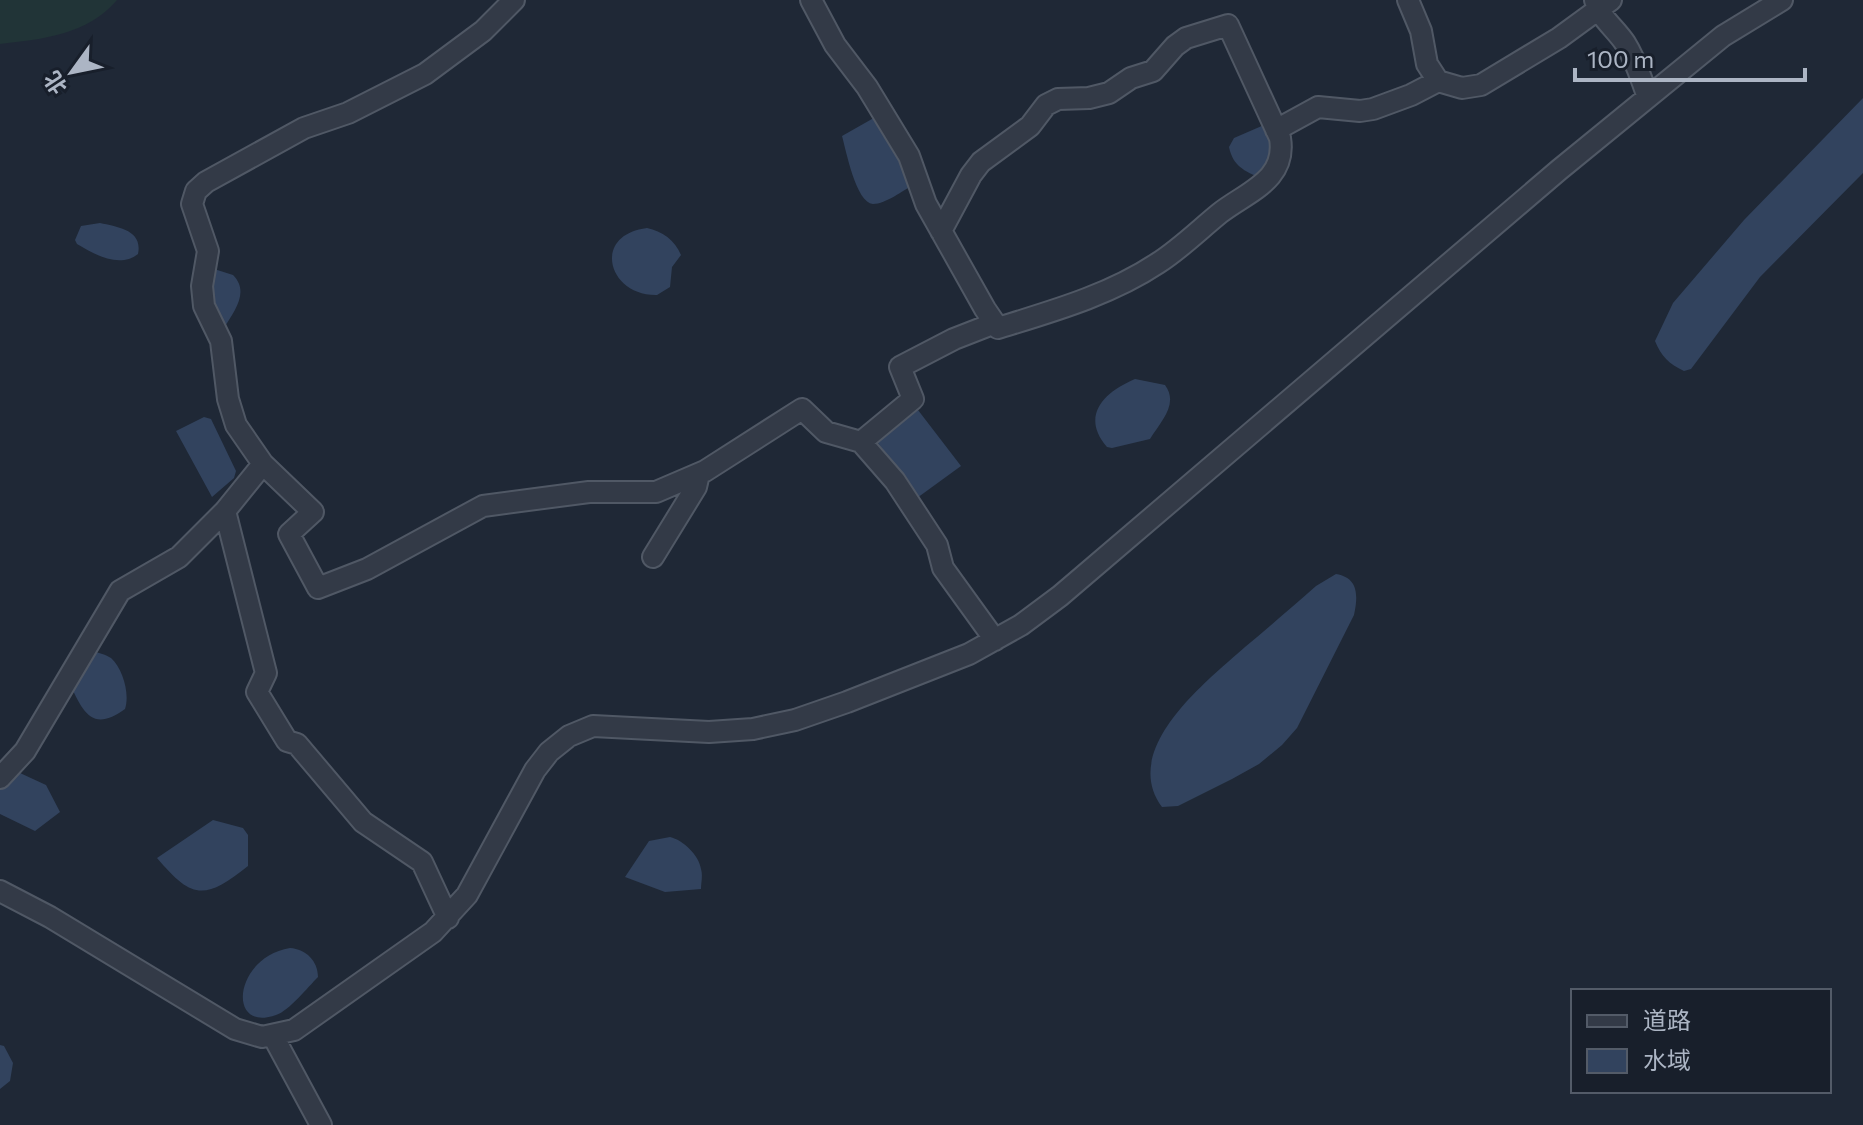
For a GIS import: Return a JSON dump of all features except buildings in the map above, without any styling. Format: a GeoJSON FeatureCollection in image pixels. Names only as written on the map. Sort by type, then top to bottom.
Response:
{"type":"FeatureCollection","features":[{"type":"Feature","properties":{"kind":"street"},"geometry":{"type":"LineString","coordinates":[[514,0],[483,31],[425,74],[348,113],[304,128],[206,182],[196,191],[192,204],[208,251],[202,286],[204,306],[221,341],[228,399],[236,425],[263,464],[313,512],[289,534],[318,588],[367,569],[483,506],[589,492],[656,492],[699,474],[802,409],[826,432],[861,442],[895,481],[937,545],[943,568],[995,640]]}},
{"type":"Feature","properties":{"kind":"street"},"geometry":{"type":"LineString","coordinates":[[811,0],[835,45],[867,87],[909,156],[926,204],[941,231],[998,328],[1077,303],[1158,263],[1221,212],[1267,180],[1281,158],[1276,130],[1228,25],[1186,38],[1153,71],[1131,78],[1109,93],[1089,98],[1058,99],[1046,105],[1030,126],[981,162],[941,231]]}},
{"type":"Feature","properties":{"kind":"street"},"geometry":{"type":"LineString","coordinates":[[1408,0],[1421,31],[1427,64],[1438,81],[1462,88],[1481,85],[1559,38],[1601,3],[1635,62],[1648,97]]}},
{"type":"Feature","properties":{"kind":"street"},"geometry":{"type":"LineString","coordinates":[[0,891],[50,917],[235,1029],[253,1035],[273,1036],[303,1025],[448,918],[477,879],[535,770],[549,752],[569,736],[593,726],[709,732],[774,725],[847,702],[969,654],[995,640],[1041,611],[1072,586],[1559,170],[1723,36],[1782,0]]}},
{"type":"Feature","properties":{"kind":"street"},"geometry":{"type":"LineString","coordinates":[[1276,130],[1318,107],[1360,111],[1373,109],[1438,81]]}},
{"type":"Feature","properties":{"kind":"street"},"geometry":{"type":"LineString","coordinates":[[861,442],[913,399],[900,367],[954,339],[995,323]]}},
{"type":"Feature","properties":{"kind":"street"},"geometry":{"type":"LineString","coordinates":[[0,778],[25,751],[120,591],[173,562],[225,511],[263,464]]}},
{"type":"Feature","properties":{"kind":"street"},"geometry":{"type":"LineString","coordinates":[[653,557],[696,487],[699,474]]}},
{"type":"Feature","properties":{"kind":"street"},"geometry":{"type":"LineString","coordinates":[[225,511],[266,673],[257,692],[287,741],[297,744],[363,822],[422,862],[448,918]]}},
{"type":"Feature","properties":{"kind":"street"},"geometry":{"type":"LineString","coordinates":[[273,1036],[321,1125]]}},
{"type":"Feature","properties":{"kind":"green space"},"geometry":{"type":"Polygon","coordinates":[[[0,0],[117,0],[105,12],[78,28],[48,37],[0,44],[0,0]]]}},
{"type":"Feature","properties":{"kind":"water"},"geometry":{"type":"Polygon","coordinates":[[[1863,98],[1863,173],[1760,277],[1691,369],[1684,371],[1674,365],[1663,355],[1655,341],[1673,303],[1744,220],[1863,98]]]}},
{"type":"Feature","properties":{"kind":"water"},"geometry":{"type":"Polygon","coordinates":[[[879,115],[914,185],[873,204],[867,201],[857,186],[842,136],[879,115]]]}},
{"type":"Feature","properties":{"kind":"water"},"geometry":{"type":"Polygon","coordinates":[[[1264,125],[1269,130],[1274,154],[1261,178],[1240,167],[1229,147],[1234,138],[1264,125]]]}},
{"type":"Feature","properties":{"kind":"water"},"geometry":{"type":"Polygon","coordinates":[[[100,223],[121,228],[133,235],[139,246],[138,254],[115,260],[99,256],[77,244],[75,240],[81,226],[100,223]]]}},
{"type":"Feature","properties":{"kind":"water"},"geometry":{"type":"Polygon","coordinates":[[[647,228],[667,237],[681,255],[672,267],[670,287],[657,295],[640,293],[627,286],[613,264],[613,253],[618,242],[629,233],[647,228]]]}},
{"type":"Feature","properties":{"kind":"water"},"geometry":{"type":"Polygon","coordinates":[[[211,268],[233,275],[240,288],[239,302],[224,328],[213,312],[211,268]]]}},
{"type":"Feature","properties":{"kind":"water"},"geometry":{"type":"Polygon","coordinates":[[[1135,379],[1165,385],[1170,399],[1167,412],[1150,439],[1107,447],[1096,425],[1099,406],[1114,391],[1135,379]]]}},
{"type":"Feature","properties":{"kind":"water"},"geometry":{"type":"Polygon","coordinates":[[[918,410],[961,466],[917,498],[876,440],[918,410]]]}},
{"type":"Feature","properties":{"kind":"water"},"geometry":{"type":"Polygon","coordinates":[[[204,417],[211,419],[236,471],[234,478],[212,497],[176,431],[204,417]]]}},
{"type":"Feature","properties":{"kind":"water"},"geometry":{"type":"Polygon","coordinates":[[[1336,574],[1353,584],[1356,601],[1354,615],[1297,728],[1259,764],[1178,806],[1162,807],[1152,785],[1151,762],[1159,740],[1173,718],[1229,661],[1316,586],[1336,574]]]}},
{"type":"Feature","properties":{"kind":"water"},"geometry":{"type":"Polygon","coordinates":[[[92,651],[109,657],[115,663],[126,689],[125,709],[104,719],[96,719],[84,710],[69,682],[92,651]]]}},
{"type":"Feature","properties":{"kind":"water"},"geometry":{"type":"Polygon","coordinates":[[[20,773],[46,785],[60,812],[35,831],[0,814],[0,790],[20,773]]]}},
{"type":"Feature","properties":{"kind":"water"},"geometry":{"type":"Polygon","coordinates":[[[213,820],[243,828],[248,835],[248,866],[209,890],[190,888],[157,858],[213,820]]]}},
{"type":"Feature","properties":{"kind":"water"},"geometry":{"type":"Polygon","coordinates":[[[670,837],[685,845],[700,864],[701,889],[665,892],[625,877],[649,841],[670,837]]]}},
{"type":"Feature","properties":{"kind":"water"},"geometry":{"type":"Polygon","coordinates":[[[290,948],[310,957],[318,977],[281,1013],[260,1018],[249,1013],[243,992],[248,978],[257,965],[271,954],[290,948]]]}},
{"type":"Feature","properties":{"kind":"water"},"geometry":{"type":"Polygon","coordinates":[[[0,1045],[4,1046],[13,1063],[10,1081],[0,1089],[0,1045]]]}}]}
